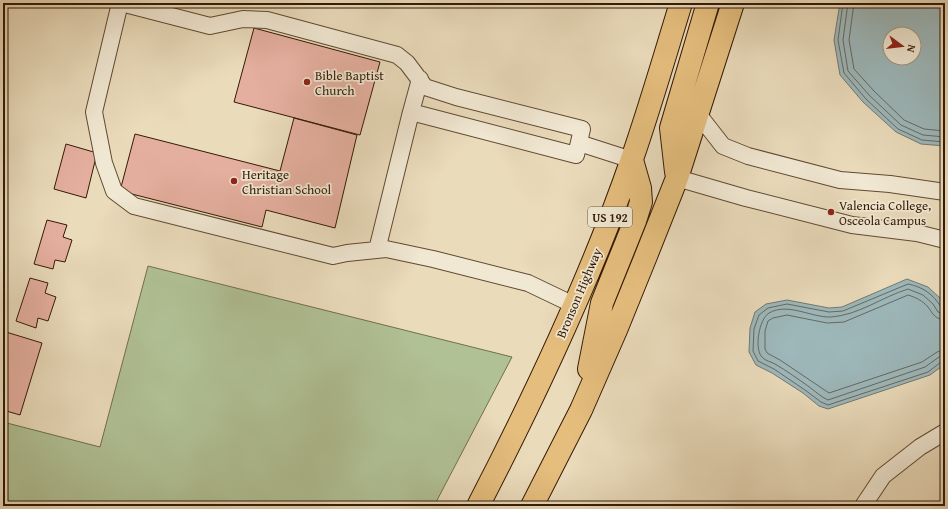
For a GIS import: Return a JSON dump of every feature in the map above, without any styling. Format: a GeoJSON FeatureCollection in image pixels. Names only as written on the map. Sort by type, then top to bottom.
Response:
{"type":"FeatureCollection","features":[{"type":"Feature","properties":{"kind":"highway","name":"Bronson Highway"},"geometry":{"type":"LineString","coordinates":[[478,506],[537,388],[602,238],[632,160],[681,3]]}},
{"type":"Feature","properties":{"kind":"highway"},"geometry":{"type":"LineString","coordinates":[[677,178],[671,128],[708,3]]}},
{"type":"Feature","properties":{"kind":"highway"},"geometry":{"type":"LineString","coordinates":[[532,506],[581,410],[616,330],[677,178],[733,3]]}},
{"type":"Feature","properties":{"kind":"highway"},"geometry":{"type":"LineString","coordinates":[[581,410],[602,303],[641,202],[640,188],[632,160]]}},
{"type":"Feature","properties":{"kind":"street"},"geometry":{"type":"LineString","coordinates":[[411,112],[576,155],[582,129],[456,97],[425,87],[407,63],[397,55],[267,20],[243,19],[210,26],[120,3],[94,112],[104,163],[114,191],[134,206],[333,256],[386,249],[425,257],[528,283],[574,304]]}},
{"type":"Feature","properties":{"kind":"street"},"geometry":{"type":"LineString","coordinates":[[377,250],[420,79]]}},
{"type":"Feature","properties":{"kind":"street"},"geometry":{"type":"LineString","coordinates":[[698,114],[723,146],[748,156],[840,180],[890,184],[945,192]]}},
{"type":"Feature","properties":{"kind":"street"},"geometry":{"type":"LineString","coordinates":[[580,143],[632,160]]}},
{"type":"Feature","properties":{"kind":"street"},"geometry":{"type":"LineString","coordinates":[[677,178],[746,198],[852,225],[917,234],[945,240]]}},
{"type":"Feature","properties":{"kind":"street"},"geometry":{"type":"LineString","coordinates":[[863,506],[884,476],[920,447],[945,432]]}},
{"type":"Feature","properties":{"kind":"green space"},"geometry":{"type":"Polygon","coordinates":[[[148,266],[512,357],[434,506],[3,506],[3,422],[100,447],[148,266]]]}},
{"type":"Feature","properties":{"kind":"water"},"geometry":{"type":"Polygon","coordinates":[[[840,3],[945,3],[945,146],[921,144],[896,132],[863,102],[840,75],[834,40],[840,3]]]}},
{"type":"Feature","properties":{"kind":"water"},"geometry":{"type":"Polygon","coordinates":[[[907,279],[928,287],[940,298],[945,308],[945,364],[930,375],[828,409],[819,406],[803,393],[772,373],[756,365],[749,352],[750,328],[755,312],[766,304],[787,300],[829,308],[842,307],[907,279]]]}},
{"type":"Feature","properties":{"kind":"building","name":"Bible Baptist Church"},"geometry":{"type":"Polygon","coordinates":[[[254,28],[380,62],[360,135],[234,102],[254,28]]]}},
{"type":"Feature","properties":{"kind":"building","name":"Heritage Christian School"},"geometry":{"type":"Polygon","coordinates":[[[294,118],[357,135],[335,228],[266,210],[262,227],[120,191],[135,134],[280,171],[294,118]]]}},
{"type":"Feature","properties":{"kind":"building"},"geometry":{"type":"Polygon","coordinates":[[[66,144],[97,153],[86,198],[54,189],[66,144]]]}},
{"type":"Feature","properties":{"kind":"building"},"geometry":{"type":"Polygon","coordinates":[[[47,220],[67,225],[63,237],[72,240],[65,262],[55,260],[53,269],[34,264],[47,220]]]}},
{"type":"Feature","properties":{"kind":"building"},"geometry":{"type":"Polygon","coordinates":[[[3,266],[7,268],[3,283],[3,266]]]}},
{"type":"Feature","properties":{"kind":"building"},"geometry":{"type":"Polygon","coordinates":[[[30,278],[48,283],[45,293],[56,297],[48,321],[38,318],[36,328],[16,321],[30,278]]]}},
{"type":"Feature","properties":{"kind":"building"},"geometry":{"type":"Polygon","coordinates":[[[6,332],[42,343],[20,415],[3,410],[3,342],[6,332]]]}},
{"type":"Feature","properties":{"kind":"place","name":"Bible Baptist Church"},"geometry":{"type":"Point","coordinates":[307,82]}},
{"type":"Feature","properties":{"kind":"place","name":"Heritage Christian School"},"geometry":{"type":"Point","coordinates":[234,181]}},
{"type":"Feature","properties":{"kind":"place","name":"Valencia College, Osceola Campus"},"geometry":{"type":"Point","coordinates":[831,212]}}]}
